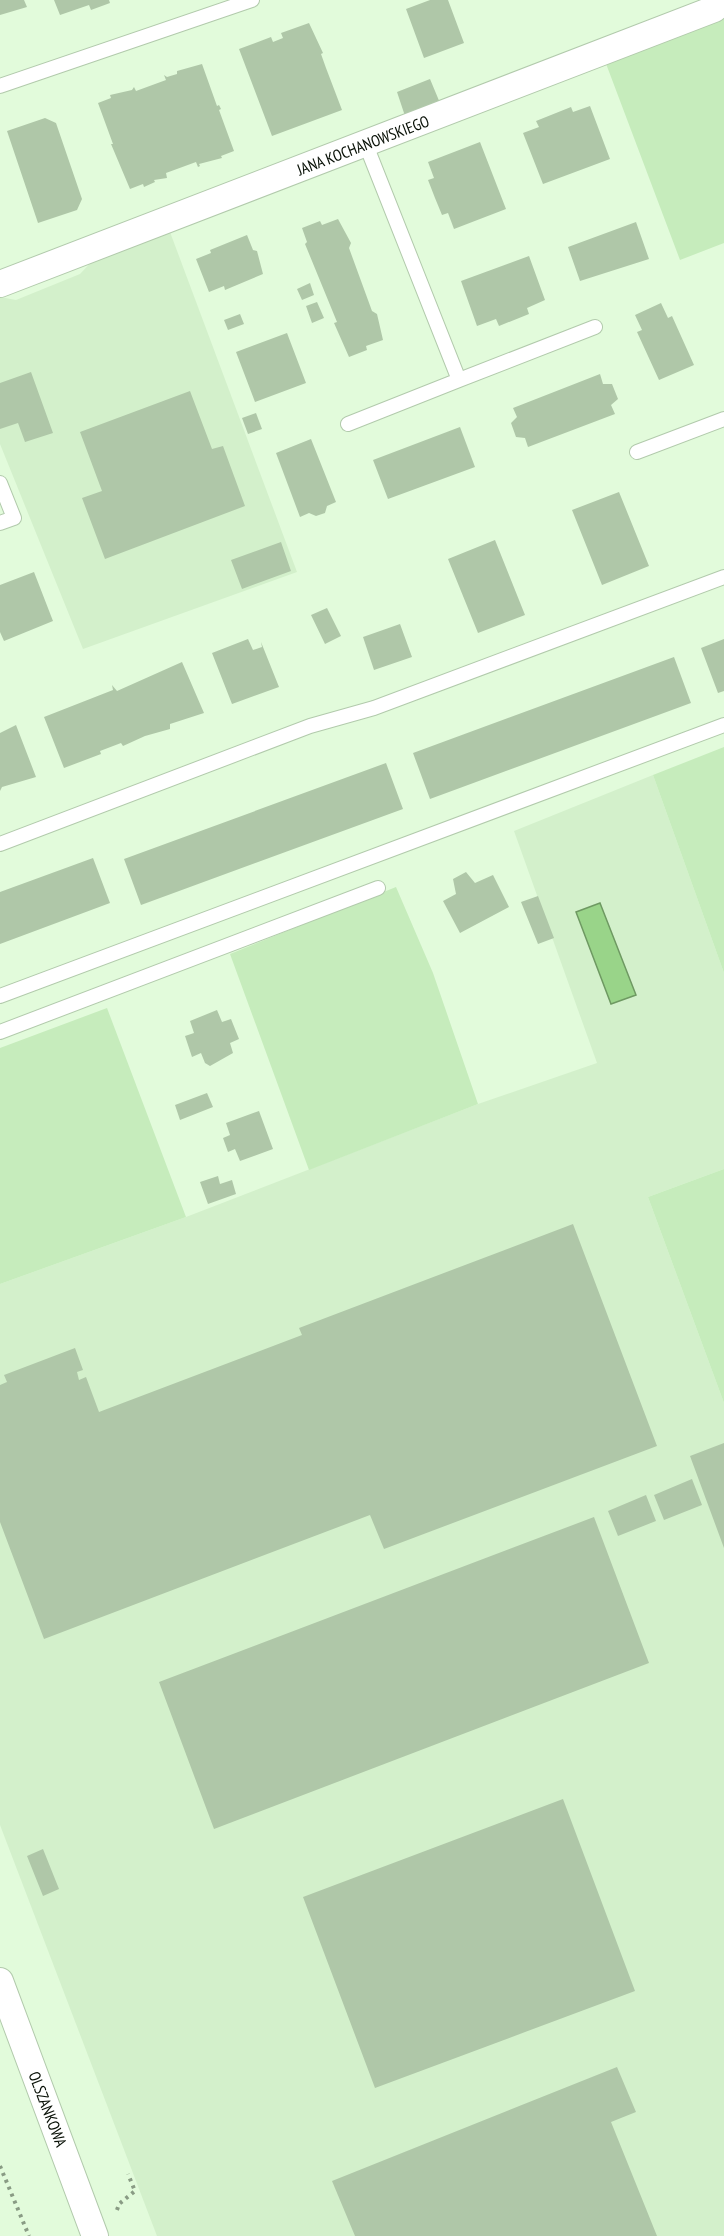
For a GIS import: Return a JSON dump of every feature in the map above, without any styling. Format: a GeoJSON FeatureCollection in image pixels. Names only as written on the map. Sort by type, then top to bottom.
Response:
{"type":"FeatureCollection","features":[{"type":"Feature","properties":{"kind":"street","name":"JANA KOCHANOWSKIEGO"},"geometry":{"type":"LineString","coordinates":[[0,284],[366,145],[714,9],[724,2]]}},
{"type":"Feature","properties":{"kind":"street","name":"OLSZANKOWA"},"geometry":{"type":"LineString","coordinates":[[0,1981],[105,2228]]}},
{"type":"Feature","properties":{"kind":"lane"},"geometry":{"type":"LineString","coordinates":[[0,86],[252,0]]}},
{"type":"Feature","properties":{"kind":"lane"},"geometry":{"type":"LineString","coordinates":[[366,145],[459,380]]}},
{"type":"Feature","properties":{"kind":"lane"},"geometry":{"type":"LineString","coordinates":[[348,424],[595,327]]}},
{"type":"Feature","properties":{"kind":"lane"},"geometry":{"type":"LineString","coordinates":[[637,452],[724,418]]}},
{"type":"Feature","properties":{"kind":"lane"},"geometry":{"type":"LineString","coordinates":[[0,483],[14,518],[0,523]]}},
{"type":"Feature","properties":{"kind":"lane"},"geometry":{"type":"LineString","coordinates":[[0,844],[310,726],[374,708],[724,577]]}},
{"type":"Feature","properties":{"kind":"lane"},"geometry":{"type":"LineString","coordinates":[[0,996],[724,725]]}},
{"type":"Feature","properties":{"kind":"lane"},"geometry":{"type":"LineString","coordinates":[[0,1032],[378,888]]}},
{"type":"Feature","properties":{"kind":"path"},"geometry":{"type":"LineString","coordinates":[[0,2166],[29,2236]]}},
{"type":"Feature","properties":{"kind":"path"},"geometry":{"type":"LineString","coordinates":[[105,2228],[119,2204],[135,2191],[128,2174]]}},
{"type":"Feature","properties":{"kind":"shaded area"},"geometry":{"type":"Polygon","coordinates":[[[724,14],[724,243],[680,260],[605,61],[724,14]]]}},
{"type":"Feature","properties":{"kind":"shaded area"},"geometry":{"type":"Polygon","coordinates":[[[167,224],[297,572],[83,649],[0,444],[0,297],[16,300],[80,274],[98,255],[167,224]]]}},
{"type":"Feature","properties":{"kind":"shaded area"},"geometry":{"type":"Polygon","coordinates":[[[724,747],[724,973],[653,775],[724,747]]]}},
{"type":"Feature","properties":{"kind":"shaded area"},"geometry":{"type":"Polygon","coordinates":[[[653,775],[724,973],[724,1169],[648,1197],[724,1403],[724,2236],[157,2236],[0,1825],[0,1284],[186,1217],[478,1104],[597,1063],[514,831],[653,775]]]}},
{"type":"Feature","properties":{"kind":"shaded area"},"geometry":{"type":"Polygon","coordinates":[[[396,887],[433,973],[478,1104],[309,1170],[230,954],[396,887]]]}},
{"type":"Feature","properties":{"kind":"shaded area"},"geometry":{"type":"Polygon","coordinates":[[[600,903],[636,995],[611,1004],[576,912],[600,903]]]}},
{"type":"Feature","properties":{"kind":"shaded area"},"geometry":{"type":"Polygon","coordinates":[[[107,1008],[186,1217],[0,1284],[0,1048],[107,1008]]]}},
{"type":"Feature","properties":{"kind":"shaded area"},"geometry":{"type":"Polygon","coordinates":[[[724,1169],[724,1403],[648,1197],[724,1169]]]}},
{"type":"Feature","properties":{"kind":"building"},"geometry":{"type":"Polygon","coordinates":[[[0,0],[24,0],[27,7],[0,15],[0,0]]]}},
{"type":"Feature","properties":{"kind":"building"},"geometry":{"type":"Polygon","coordinates":[[[54,0],[109,0],[110,3],[91,10],[89,5],[60,15],[54,0]]]}},
{"type":"Feature","properties":{"kind":"building"},"geometry":{"type":"Polygon","coordinates":[[[430,0],[448,0],[464,43],[424,58],[406,9],[430,0]]]}},
{"type":"Feature","properties":{"kind":"building"},"geometry":{"type":"Polygon","coordinates":[[[309,23],[323,53],[321,54],[342,110],[272,136],[239,49],[271,37],[273,42],[283,38],[281,33],[309,23]]]}},
{"type":"Feature","properties":{"kind":"building"},"geometry":{"type":"Polygon","coordinates":[[[202,64],[217,106],[219,105],[221,109],[219,110],[234,151],[221,156],[222,158],[199,164],[198,167],[196,162],[166,173],[167,178],[154,180],[155,182],[144,187],[143,184],[130,189],[111,144],[113,144],[98,103],[111,98],[110,95],[132,90],[134,87],[136,91],[166,80],[164,75],[167,77],[177,74],[177,71],[202,64]]]}},
{"type":"Feature","properties":{"kind":"building"},"geometry":{"type":"Polygon","coordinates":[[[430,79],[440,103],[405,116],[397,92],[430,79]]]}},
{"type":"Feature","properties":{"kind":"building"},"geometry":{"type":"Polygon","coordinates":[[[590,106],[610,159],[543,184],[523,133],[539,127],[536,121],[571,107],[573,112],[590,106]]]}},
{"type":"Feature","properties":{"kind":"building"},"geometry":{"type":"Polygon","coordinates":[[[45,118],[56,123],[82,199],[77,210],[38,223],[7,131],[45,118]]]}},
{"type":"Feature","properties":{"kind":"building"},"geometry":{"type":"Polygon","coordinates":[[[480,142],[506,209],[454,229],[448,213],[442,215],[428,180],[434,178],[428,162],[480,142]]]}},
{"type":"Feature","properties":{"kind":"building"},"geometry":{"type":"Polygon","coordinates":[[[338,219],[351,243],[349,248],[372,311],[377,314],[383,340],[366,346],[367,350],[349,357],[305,244],[307,242],[302,228],[320,221],[322,225],[338,219]]]}},
{"type":"Feature","properties":{"kind":"building"},"geometry":{"type":"Polygon","coordinates":[[[636,222],[649,259],[580,281],[568,247],[636,222]]]}},
{"type":"Feature","properties":{"kind":"building"},"geometry":{"type":"Polygon","coordinates":[[[247,235],[253,250],[257,251],[263,274],[225,290],[224,286],[209,292],[196,259],[211,253],[210,250],[247,235]]]}},
{"type":"Feature","properties":{"kind":"building"},"geometry":{"type":"Polygon","coordinates":[[[529,256],[545,300],[527,308],[529,314],[499,326],[496,319],[477,326],[461,281],[529,256]]]}},
{"type":"Feature","properties":{"kind":"building"},"geometry":{"type":"Polygon","coordinates":[[[310,283],[314,295],[302,300],[297,289],[310,283]]]}},
{"type":"Feature","properties":{"kind":"building"},"geometry":{"type":"Polygon","coordinates":[[[317,302],[324,318],[312,323],[306,306],[317,302]]]}},
{"type":"Feature","properties":{"kind":"building"},"geometry":{"type":"Polygon","coordinates":[[[661,303],[668,318],[672,316],[694,365],[659,380],[637,332],[642,330],[635,315],[661,303]]]}},
{"type":"Feature","properties":{"kind":"building"},"geometry":{"type":"Polygon","coordinates":[[[240,314],[244,324],[228,330],[224,320],[240,314]]]}},
{"type":"Feature","properties":{"kind":"building"},"geometry":{"type":"Polygon","coordinates":[[[287,333],[306,383],[255,402],[236,352],[287,333]]]}},
{"type":"Feature","properties":{"kind":"building"},"geometry":{"type":"Polygon","coordinates":[[[31,372],[53,433],[25,442],[18,423],[0,429],[0,383],[31,372]]]}},
{"type":"Feature","properties":{"kind":"building"},"geometry":{"type":"Polygon","coordinates":[[[600,374],[603,384],[612,384],[618,399],[611,405],[615,414],[528,447],[525,438],[516,437],[511,423],[517,417],[513,408],[600,374]]]}},
{"type":"Feature","properties":{"kind":"building"},"geometry":{"type":"Polygon","coordinates":[[[190,391],[212,449],[223,446],[245,506],[105,559],[82,498],[102,491],[80,432],[190,391]]]}},
{"type":"Feature","properties":{"kind":"building"},"geometry":{"type":"Polygon","coordinates":[[[256,413],[262,429],[248,434],[242,418],[256,413]]]}},
{"type":"Feature","properties":{"kind":"building"},"geometry":{"type":"Polygon","coordinates":[[[460,427],[475,467],[388,499],[373,460],[460,427]]]}},
{"type":"Feature","properties":{"kind":"building"},"geometry":{"type":"Polygon","coordinates":[[[311,439],[336,502],[327,506],[325,513],[316,516],[309,513],[300,517],[276,453],[311,439]]]}},
{"type":"Feature","properties":{"kind":"building"},"geometry":{"type":"Polygon","coordinates":[[[619,492],[649,566],[602,585],[572,510],[619,492]]]}},
{"type":"Feature","properties":{"kind":"building"},"geometry":{"type":"Polygon","coordinates":[[[495,540],[525,615],[478,633],[448,559],[495,540]]]}},
{"type":"Feature","properties":{"kind":"building"},"geometry":{"type":"Polygon","coordinates":[[[281,542],[291,571],[242,589],[231,560],[281,542]]]}},
{"type":"Feature","properties":{"kind":"building"},"geometry":{"type":"Polygon","coordinates":[[[34,572],[53,621],[4,641],[0,632],[0,585],[34,572]]]}},
{"type":"Feature","properties":{"kind":"building"},"geometry":{"type":"Polygon","coordinates":[[[327,608],[341,636],[325,644],[311,615],[327,608]]]}},
{"type":"Feature","properties":{"kind":"building"},"geometry":{"type":"Polygon","coordinates":[[[400,624],[412,657],[374,670],[363,637],[400,624]]]}},
{"type":"Feature","properties":{"kind":"building"},"geometry":{"type":"Polygon","coordinates":[[[248,639],[253,650],[262,647],[261,642],[279,687],[232,704],[212,653],[248,639]]]}},
{"type":"Feature","properties":{"kind":"building"},"geometry":{"type":"Polygon","coordinates":[[[724,639],[724,691],[718,693],[701,648],[724,639]]]}},
{"type":"Feature","properties":{"kind":"building"},"geometry":{"type":"Polygon","coordinates":[[[674,657],[691,703],[430,799],[413,753],[674,657]]]}},
{"type":"Feature","properties":{"kind":"building"},"geometry":{"type":"Polygon","coordinates":[[[182,662],[204,713],[170,724],[170,729],[145,736],[123,746],[121,743],[100,751],[101,754],[64,768],[44,717],[113,690],[112,685],[117,691],[182,662]]]}},
{"type":"Feature","properties":{"kind":"building"},"geometry":{"type":"Polygon","coordinates":[[[16,725],[36,777],[2,787],[0,791],[0,733],[16,725]]]}},
{"type":"Feature","properties":{"kind":"building"},"geometry":{"type":"Polygon","coordinates":[[[386,763],[403,809],[141,905],[124,859],[386,763]]]}},
{"type":"Feature","properties":{"kind":"building"},"geometry":{"type":"Polygon","coordinates":[[[93,858],[110,903],[0,944],[0,892],[93,858]]]}},
{"type":"Feature","properties":{"kind":"building"},"geometry":{"type":"Polygon","coordinates":[[[466,872],[475,883],[493,875],[509,907],[460,933],[443,901],[456,894],[453,879],[466,872]]]}},
{"type":"Feature","properties":{"kind":"building"},"geometry":{"type":"Polygon","coordinates":[[[538,896],[554,938],[538,944],[521,902],[538,896]]]}},
{"type":"Feature","properties":{"kind":"building"},"geometry":{"type":"Polygon","coordinates":[[[217,1010],[222,1022],[231,1019],[239,1039],[230,1043],[233,1053],[210,1066],[205,1063],[201,1053],[192,1057],[185,1036],[194,1033],[190,1021],[217,1010]]]}},
{"type":"Feature","properties":{"kind":"building"},"geometry":{"type":"Polygon","coordinates":[[[207,1093],[213,1107],[180,1120],[175,1105],[207,1093]]]}},
{"type":"Feature","properties":{"kind":"building"},"geometry":{"type":"Polygon","coordinates":[[[259,1111],[273,1149],[240,1161],[235,1149],[228,1152],[223,1138],[230,1135],[226,1123],[259,1111]]]}},
{"type":"Feature","properties":{"kind":"building"},"geometry":{"type":"Polygon","coordinates":[[[218,1176],[220,1184],[232,1180],[236,1194],[208,1204],[200,1182],[218,1176]]]}},
{"type":"Feature","properties":{"kind":"building"},"geometry":{"type":"Polygon","coordinates":[[[573,1224],[657,1446],[384,1549],[370,1515],[44,1639],[0,1522],[0,1385],[7,1382],[4,1375],[75,1348],[83,1370],[77,1372],[79,1380],[86,1377],[99,1412],[302,1335],[299,1328],[573,1224]]]}},
{"type":"Feature","properties":{"kind":"building"},"geometry":{"type":"Polygon","coordinates":[[[724,1443],[724,1548],[690,1456],[724,1443]]]}},
{"type":"Feature","properties":{"kind":"building"},"geometry":{"type":"Polygon","coordinates":[[[692,1479],[702,1505],[664,1520],[654,1495],[692,1479]]]}},
{"type":"Feature","properties":{"kind":"building"},"geometry":{"type":"Polygon","coordinates":[[[646,1495],[656,1521],[618,1536],[608,1511],[646,1495]]]}},
{"type":"Feature","properties":{"kind":"building"},"geometry":{"type":"Polygon","coordinates":[[[594,1517],[649,1663],[214,1829],[159,1682],[594,1517]]]}},
{"type":"Feature","properties":{"kind":"building"},"geometry":{"type":"Polygon","coordinates":[[[563,1799],[635,1991],[375,2088],[303,1897],[563,1799]]]}},
{"type":"Feature","properties":{"kind":"building"},"geometry":{"type":"Polygon","coordinates":[[[43,1849],[59,1889],[43,1896],[27,1856],[43,1849]]]}},
{"type":"Feature","properties":{"kind":"building"},"geometry":{"type":"Polygon","coordinates":[[[617,2067],[636,2112],[611,2122],[657,2236],[355,2236],[332,2181],[617,2067]]]}}]}
